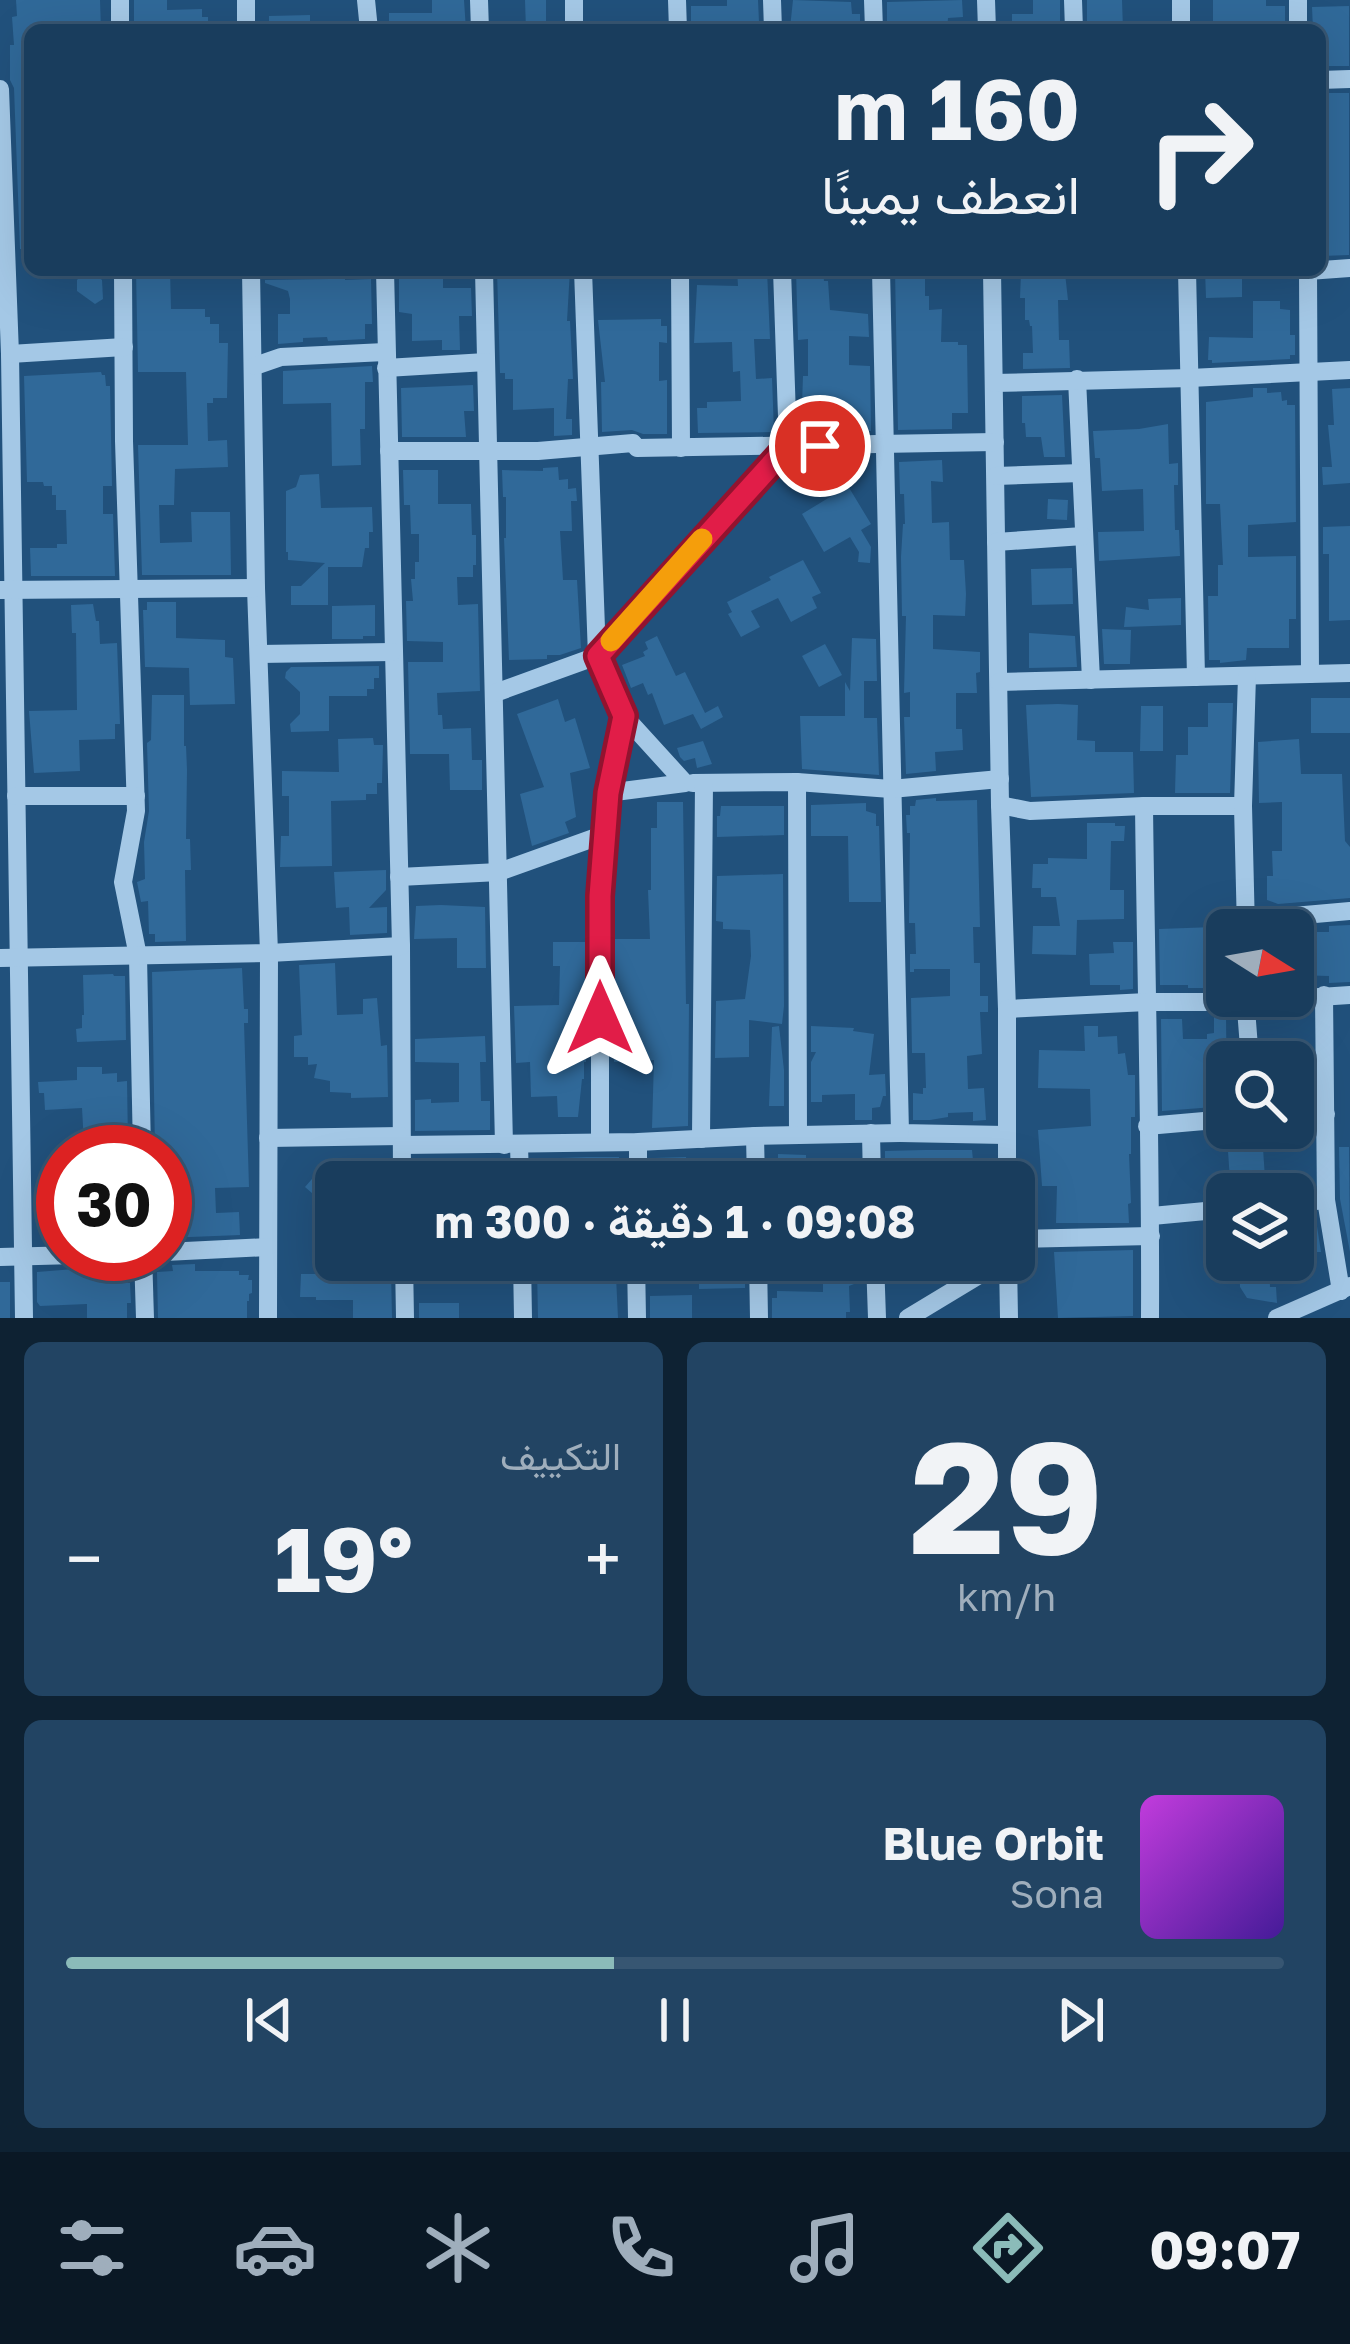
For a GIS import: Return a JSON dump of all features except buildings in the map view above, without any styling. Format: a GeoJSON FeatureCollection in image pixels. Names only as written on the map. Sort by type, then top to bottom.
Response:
{"type":"FeatureCollection","features":[{"type":"Feature","properties":{"kind":"street"},"geometry":{"type":"LineString","coordinates":[[0,89],[10,354],[7,590],[16,796],[9,957],[24,1318]]}},
{"type":"Feature","properties":{"kind":"street"},"geometry":{"type":"LineString","coordinates":[[123,276],[136,812],[123,882],[137,956],[141,1125]]}},
{"type":"Feature","properties":{"kind":"street"},"geometry":{"type":"LineString","coordinates":[[251,276],[269,953],[268,1318]]}},
{"type":"Feature","properties":{"kind":"street"},"geometry":{"type":"LineString","coordinates":[[385,276],[402,1161]]}},
{"type":"Feature","properties":{"kind":"street"},"geometry":{"type":"LineString","coordinates":[[484,276],[499,872],[515,1161]]}},
{"type":"Feature","properties":{"kind":"street"},"geometry":{"type":"LineString","coordinates":[[583,276],[598,656],[624,716],[694,783],[701,1139]]}},
{"type":"Feature","properties":{"kind":"street"},"geometry":{"type":"LineString","coordinates":[[680,276],[681,448]]}},
{"type":"Feature","properties":{"kind":"street"},"geometry":{"type":"LineString","coordinates":[[495,693],[598,656],[788,446],[782,276]]}},
{"type":"Feature","properties":{"kind":"street"},"geometry":{"type":"LineString","coordinates":[[881,276],[900,1133]]}},
{"type":"Feature","properties":{"kind":"street"},"geometry":{"type":"LineString","coordinates":[[992,276],[1007,1009],[1006,1161]]}},
{"type":"Feature","properties":{"kind":"street"},"geometry":{"type":"LineString","coordinates":[[1187,276],[1196,677]]}},
{"type":"Feature","properties":{"kind":"street"},"geometry":{"type":"LineString","coordinates":[[1308,276],[1310,674]]}},
{"type":"Feature","properties":{"kind":"street"},"geometry":{"type":"LineString","coordinates":[[10,354],[124,347]]}},
{"type":"Feature","properties":{"kind":"street"},"geometry":{"type":"LineString","coordinates":[[255,366],[281,357],[486,362]]}},
{"type":"Feature","properties":{"kind":"street"},"geometry":{"type":"LineString","coordinates":[[994,383],[1350,370]]}},
{"type":"Feature","properties":{"kind":"street"},"geometry":{"type":"LineString","coordinates":[[1077,380],[1091,680]]}},
{"type":"Feature","properties":{"kind":"street"},"geometry":{"type":"LineString","coordinates":[[389,451],[633,443],[637,448],[681,448],[995,442]]}},
{"type":"Feature","properties":{"kind":"street"},"geometry":{"type":"LineString","coordinates":[[996,476],[1081,472]]}},
{"type":"Feature","properties":{"kind":"street"},"geometry":{"type":"LineString","coordinates":[[996,542],[1083,536]]}},
{"type":"Feature","properties":{"kind":"street"},"geometry":{"type":"LineString","coordinates":[[7,590],[256,588]]}},
{"type":"Feature","properties":{"kind":"street"},"geometry":{"type":"LineString","coordinates":[[259,654],[392,652]]}},
{"type":"Feature","properties":{"kind":"street"},"geometry":{"type":"LineString","coordinates":[[999,682],[1350,673]]}},
{"type":"Feature","properties":{"kind":"street"},"geometry":{"type":"LineString","coordinates":[[1246,909],[1247,676]]}},
{"type":"Feature","properties":{"kind":"street"},"geometry":{"type":"LineString","coordinates":[[599,1142],[600,896],[608,793],[624,716]]}},
{"type":"Feature","properties":{"kind":"street"},"geometry":{"type":"LineString","coordinates":[[608,793],[694,783],[797,782],[891,788],[1000,779]]}},
{"type":"Feature","properties":{"kind":"street"},"geometry":{"type":"LineString","coordinates":[[797,782],[798,1135]]}},
{"type":"Feature","properties":{"kind":"street"},"geometry":{"type":"LineString","coordinates":[[16,796],[136,796]]}},
{"type":"Feature","properties":{"kind":"street"},"geometry":{"type":"LineString","coordinates":[[1000,805],[1030,811],[1244,806]]}},
{"type":"Feature","properties":{"kind":"street"},"geometry":{"type":"LineString","coordinates":[[1144,806],[1150,1318]]}},
{"type":"Feature","properties":{"kind":"street"},"geometry":{"type":"LineString","coordinates":[[398,877],[499,872],[604,834]]}},
{"type":"Feature","properties":{"kind":"street"},"geometry":{"type":"LineString","coordinates":[[1314,916],[1350,911]]}},
{"type":"Feature","properties":{"kind":"street"},"geometry":{"type":"LineString","coordinates":[[9,957],[400,946]]}},
{"type":"Feature","properties":{"kind":"street"},"geometry":{"type":"LineString","coordinates":[[1324,994],[1326,1200],[1340,1318]]}},
{"type":"Feature","properties":{"kind":"street"},"geometry":{"type":"LineString","coordinates":[[1314,995],[1350,995]]}},
{"type":"Feature","properties":{"kind":"street"},"geometry":{"type":"LineString","coordinates":[[1007,1009],[1206,1001]]}},
{"type":"Feature","properties":{"kind":"street"},"geometry":{"type":"LineString","coordinates":[[1314,1114],[1326,1114]]}},
{"type":"Feature","properties":{"kind":"street"},"geometry":{"type":"LineString","coordinates":[[1147,1126],[1206,1121]]}},
{"type":"Feature","properties":{"kind":"street"},"geometry":{"type":"LineString","coordinates":[[268,1138],[512,1145],[871,1133],[1005,1135]]}},
{"type":"Feature","properties":{"kind":"street"},"geometry":{"type":"LineString","coordinates":[[871,1133],[872,1161]]}},
{"type":"Feature","properties":{"kind":"street"},"geometry":{"type":"LineString","coordinates":[[755,1136],[756,1161]]}},
{"type":"Feature","properties":{"kind":"street"},"geometry":{"type":"LineString","coordinates":[[638,1142],[638,1161]]}},
{"type":"Feature","properties":{"kind":"street"},"geometry":{"type":"LineString","coordinates":[[1314,1201],[1326,1200]]}},
{"type":"Feature","properties":{"kind":"street"},"geometry":{"type":"LineString","coordinates":[[1035,1237],[1151,1226],[1206,1214]]}},
{"type":"Feature","properties":{"kind":"street"},"geometry":{"type":"LineString","coordinates":[[192,1251],[267,1247]]}},
{"type":"Feature","properties":{"kind":"street"},"geometry":{"type":"LineString","coordinates":[[0,1257],[36,1257]]}},
{"type":"Feature","properties":{"kind":"street"},"geometry":{"type":"LineString","coordinates":[[144,1281],[145,1318]]}},
{"type":"Feature","properties":{"kind":"street"},"geometry":{"type":"LineString","coordinates":[[404,1281],[405,1318]]}},
{"type":"Feature","properties":{"kind":"street"},"geometry":{"type":"LineString","coordinates":[[522,1281],[523,1318]]}},
{"type":"Feature","properties":{"kind":"street"},"geometry":{"type":"LineString","coordinates":[[636,1316],[637,1281]]}},
{"type":"Feature","properties":{"kind":"street"},"geometry":{"type":"LineString","coordinates":[[758,1281],[759,1318]]}},
{"type":"Feature","properties":{"kind":"street"},"geometry":{"type":"LineString","coordinates":[[876,1281],[877,1318]]}},
{"type":"Feature","properties":{"kind":"street"},"geometry":{"type":"LineString","coordinates":[[908,1318],[971,1281]]}},
{"type":"Feature","properties":{"kind":"street"},"geometry":{"type":"LineString","coordinates":[[1007,1281],[1009,1318]]}},
{"type":"Feature","properties":{"kind":"street"},"geometry":{"type":"LineString","coordinates":[[1277,1318],[1340,1291]]}},
{"type":"Feature","properties":{"kind":"slow traffic"},"geometry":{"type":"LineString","coordinates":[[611,641],[702,539]]}},
{"type":"Feature","properties":{"kind":"route"},"geometry":{"type":"LineString","coordinates":[[600,1018],[600,896],[608,793],[624,716],[598,656],[788,446],[820,446]]}}]}
